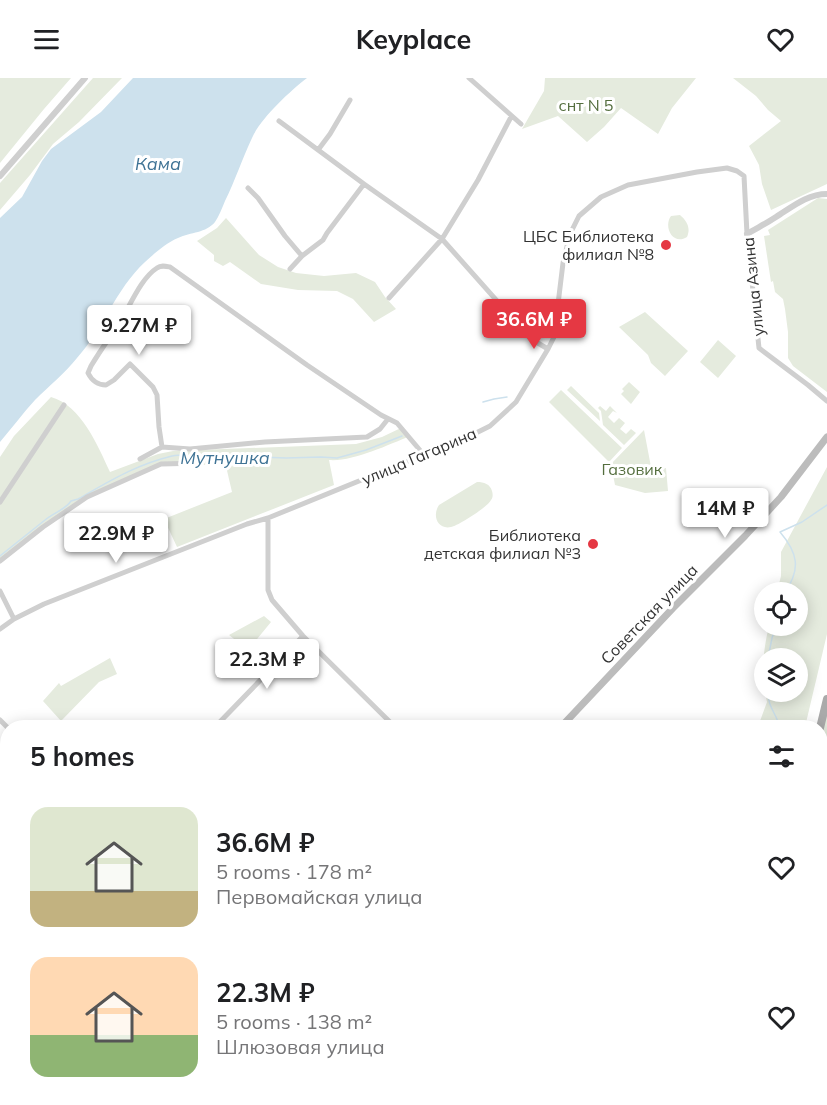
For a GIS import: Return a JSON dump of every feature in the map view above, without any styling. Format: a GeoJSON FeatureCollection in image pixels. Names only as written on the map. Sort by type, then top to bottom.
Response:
{"type":"FeatureCollection","features":[{"type":"Feature","properties":{"kind":"main road","name":"Советская улица"},"geometry":{"type":"LineString","coordinates":[[568,720],[781,497],[827,437]]}},
{"type":"Feature","properties":{"kind":"main road"},"geometry":{"type":"LineString","coordinates":[[822,720],[827,699]]}},
{"type":"Feature","properties":{"kind":"street"},"geometry":{"type":"LineString","coordinates":[[0,177],[85,78]]}},
{"type":"Feature","properties":{"kind":"street"},"geometry":{"type":"LineString","coordinates":[[469,78],[521,124]]}},
{"type":"Feature","properties":{"kind":"street"},"geometry":{"type":"LineString","coordinates":[[318,150],[350,100]]}},
{"type":"Feature","properties":{"kind":"street"},"geometry":{"type":"LineString","coordinates":[[389,298],[442,239],[478,180],[511,117]]}},
{"type":"Feature","properties":{"kind":"street"},"geometry":{"type":"LineString","coordinates":[[279,121],[442,239],[531,339],[548,349]]}},
{"type":"Feature","properties":{"kind":"street","name":"улица Гагарина"},"geometry":{"type":"LineString","coordinates":[[0,629],[44,604],[247,524],[268,518],[490,426],[516,402],[554,337],[563,263],[570,234],[579,216],[601,197],[628,185],[727,168],[744,176]]}},
{"type":"Feature","properties":{"kind":"street","name":"улица Азина"},"geometry":{"type":"LineString","coordinates":[[744,176],[747,234],[759,348],[827,401]]}},
{"type":"Feature","properties":{"kind":"street"},"geometry":{"type":"LineString","coordinates":[[290,269],[302,256],[323,240],[364,184]]}},
{"type":"Feature","properties":{"kind":"street"},"geometry":{"type":"LineString","coordinates":[[248,188],[302,256]]}},
{"type":"Feature","properties":{"kind":"street"},"geometry":{"type":"LineString","coordinates":[[747,234],[800,201],[818,194],[827,194]]}},
{"type":"Feature","properties":{"kind":"street"},"geometry":{"type":"LineString","coordinates":[[162,447],[157,395],[153,387],[138,371],[130,364],[106,385],[92,380],[88,373],[150,273],[158,266],[164,265],[179,273],[256,329],[388,419],[398,423],[424,455]]}},
{"type":"Feature","properties":{"kind":"street"},"geometry":{"type":"LineString","coordinates":[[0,502],[64,405]]}},
{"type":"Feature","properties":{"kind":"street"},"geometry":{"type":"LineString","coordinates":[[140,459],[162,447],[190,449],[265,442],[367,437],[380,429],[388,419]]}},
{"type":"Feature","properties":{"kind":"street"},"geometry":{"type":"LineString","coordinates":[[0,561],[43,527],[87,497],[161,464],[201,463]]}},
{"type":"Feature","properties":{"kind":"street"},"geometry":{"type":"LineString","coordinates":[[268,518],[268,590],[272,600],[303,636],[388,720]]}},
{"type":"Feature","properties":{"kind":"street"},"geometry":{"type":"LineString","coordinates":[[0,591],[14,619]]}},
{"type":"Feature","properties":{"kind":"street"},"geometry":{"type":"LineString","coordinates":[[222,720],[303,636]]}},
{"type":"Feature","properties":{"kind":"green space"},"geometry":{"type":"Polygon","coordinates":[[[0,78],[71,78],[0,163],[0,78]]]}},
{"type":"Feature","properties":{"kind":"green space"},"geometry":{"type":"Polygon","coordinates":[[[93,78],[122,78],[79,122],[53,144],[0,210],[0,183],[93,78]]]}},
{"type":"Feature","properties":{"kind":"green space","name":"снт N 5"},"geometry":{"type":"Polygon","coordinates":[[[545,78],[696,78],[672,108],[658,134],[621,108],[587,142],[558,116],[522,129],[544,91],[545,78]]]}},
{"type":"Feature","properties":{"kind":"green space"},"geometry":{"type":"Polygon","coordinates":[[[733,78],[827,78],[827,184],[771,210],[762,184],[759,165],[749,146],[781,121],[756,96],[733,78]]]}},
{"type":"Feature","properties":{"kind":"green space"},"geometry":{"type":"Polygon","coordinates":[[[818,198],[827,199],[827,392],[793,366],[788,358],[785,309],[783,299],[775,292],[773,281],[771,282],[764,236],[770,235],[768,230],[818,198]]]}},
{"type":"Feature","properties":{"kind":"green space"},"geometry":{"type":"Polygon","coordinates":[[[680,215],[686,222],[688,234],[687,237],[677,239],[671,234],[668,225],[671,216],[680,215]]]}},
{"type":"Feature","properties":{"kind":"green space"},"geometry":{"type":"Polygon","coordinates":[[[226,218],[259,255],[278,267],[296,273],[324,276],[356,273],[375,282],[396,309],[374,322],[353,299],[337,291],[298,290],[261,284],[230,262],[223,266],[214,261],[214,255],[197,241],[217,228],[226,218]]]}},
{"type":"Feature","properties":{"kind":"green space"},"geometry":{"type":"Polygon","coordinates":[[[645,312],[688,351],[665,376],[651,363],[648,355],[619,327],[645,312]]]}},
{"type":"Feature","properties":{"kind":"green space"},"geometry":{"type":"Polygon","coordinates":[[[718,340],[736,356],[718,378],[700,362],[718,340]]]}},
{"type":"Feature","properties":{"kind":"green space"},"geometry":{"type":"Polygon","coordinates":[[[629,382],[640,392],[631,404],[621,394],[624,391],[622,389],[629,382]]]}},
{"type":"Feature","properties":{"kind":"green space"},"geometry":{"type":"Polygon","coordinates":[[[571,386],[599,413],[600,421],[567,390],[571,386]]]}},
{"type":"Feature","properties":{"kind":"green space"},"geometry":{"type":"Polygon","coordinates":[[[561,390],[622,448],[609,462],[549,402],[561,390]]]}},
{"type":"Feature","properties":{"kind":"green space"},"geometry":{"type":"Polygon","coordinates":[[[51,397],[62,401],[80,417],[110,472],[158,454],[173,451],[356,444],[382,437],[403,427],[410,436],[359,456],[329,460],[334,485],[177,547],[164,519],[232,492],[225,462],[203,465],[161,463],[85,497],[0,560],[0,457],[14,436],[51,397]]]}},
{"type":"Feature","properties":{"kind":"green space"},"geometry":{"type":"Polygon","coordinates":[[[600,406],[606,411],[610,406],[617,413],[613,411],[608,417],[614,423],[619,418],[625,423],[620,429],[626,434],[631,429],[636,433],[624,445],[603,425],[601,411],[598,408],[600,406]]]}},
{"type":"Feature","properties":{"kind":"green space","name":"Газовик"},"geometry":{"type":"Polygon","coordinates":[[[644,430],[651,467],[653,470],[666,468],[668,491],[645,493],[615,485],[611,464],[644,430]]]}},
{"type":"Feature","properties":{"kind":"green space"},"geometry":{"type":"Polygon","coordinates":[[[827,467],[827,634],[807,720],[760,720],[767,702],[808,702],[808,648],[764,648],[767,636],[808,636],[808,582],[780,582],[781,552],[827,467]]]}},
{"type":"Feature","properties":{"kind":"green space"},"geometry":{"type":"Polygon","coordinates":[[[477,482],[490,487],[493,493],[489,503],[455,526],[446,527],[439,524],[436,513],[439,505],[477,482]]]}},
{"type":"Feature","properties":{"kind":"green space"},"geometry":{"type":"Polygon","coordinates":[[[264,616],[271,622],[248,650],[229,635],[264,616]]]}},
{"type":"Feature","properties":{"kind":"green space"},"geometry":{"type":"Polygon","coordinates":[[[110,658],[117,674],[99,682],[62,720],[43,701],[59,683],[61,686],[110,658]]]}},
{"type":"Feature","properties":{"kind":"water","name":"Кама"},"geometry":{"type":"Polygon","coordinates":[[[133,78],[307,78],[276,106],[256,130],[215,222],[203,230],[174,240],[145,262],[117,297],[86,346],[67,369],[35,400],[0,442],[0,218],[22,197],[51,149],[101,112],[133,78]]]}},
{"type":"Feature","properties":{"kind":"waterway","name":"Мутнушка"},"geometry":{"type":"LineString","coordinates":[[483,402],[507,397]]}},
{"type":"Feature","properties":{"kind":"waterway","name":"Мутнушка"},"geometry":{"type":"LineString","coordinates":[[0,556],[71,501],[123,474],[172,456],[210,460],[223,457],[244,461],[259,457],[337,458],[402,436]]}},
{"type":"Feature","properties":{"kind":"waterway","name":"Мутнушка"},"geometry":{"type":"LineString","coordinates":[[791,582],[795,568],[794,554],[780,532],[802,522],[827,505]]}},
{"type":"Feature","properties":{"kind":"waterway","name":"Мутнушка"},"geometry":{"type":"LineString","coordinates":[[770,648],[773,636]]}},
{"type":"Feature","properties":{"kind":"waterway","name":"Мутнушка"},"geometry":{"type":"LineString","coordinates":[[769,702],[777,720]]}},
{"type":"Feature","properties":{"kind":"place","name":"ЦБС Библиотека филиал №8"},"geometry":{"type":"Point","coordinates":[666,245]}},
{"type":"Feature","properties":{"kind":"place","name":"Библиотека детская филиал №3"},"geometry":{"type":"Point","coordinates":[593,544]}}]}
